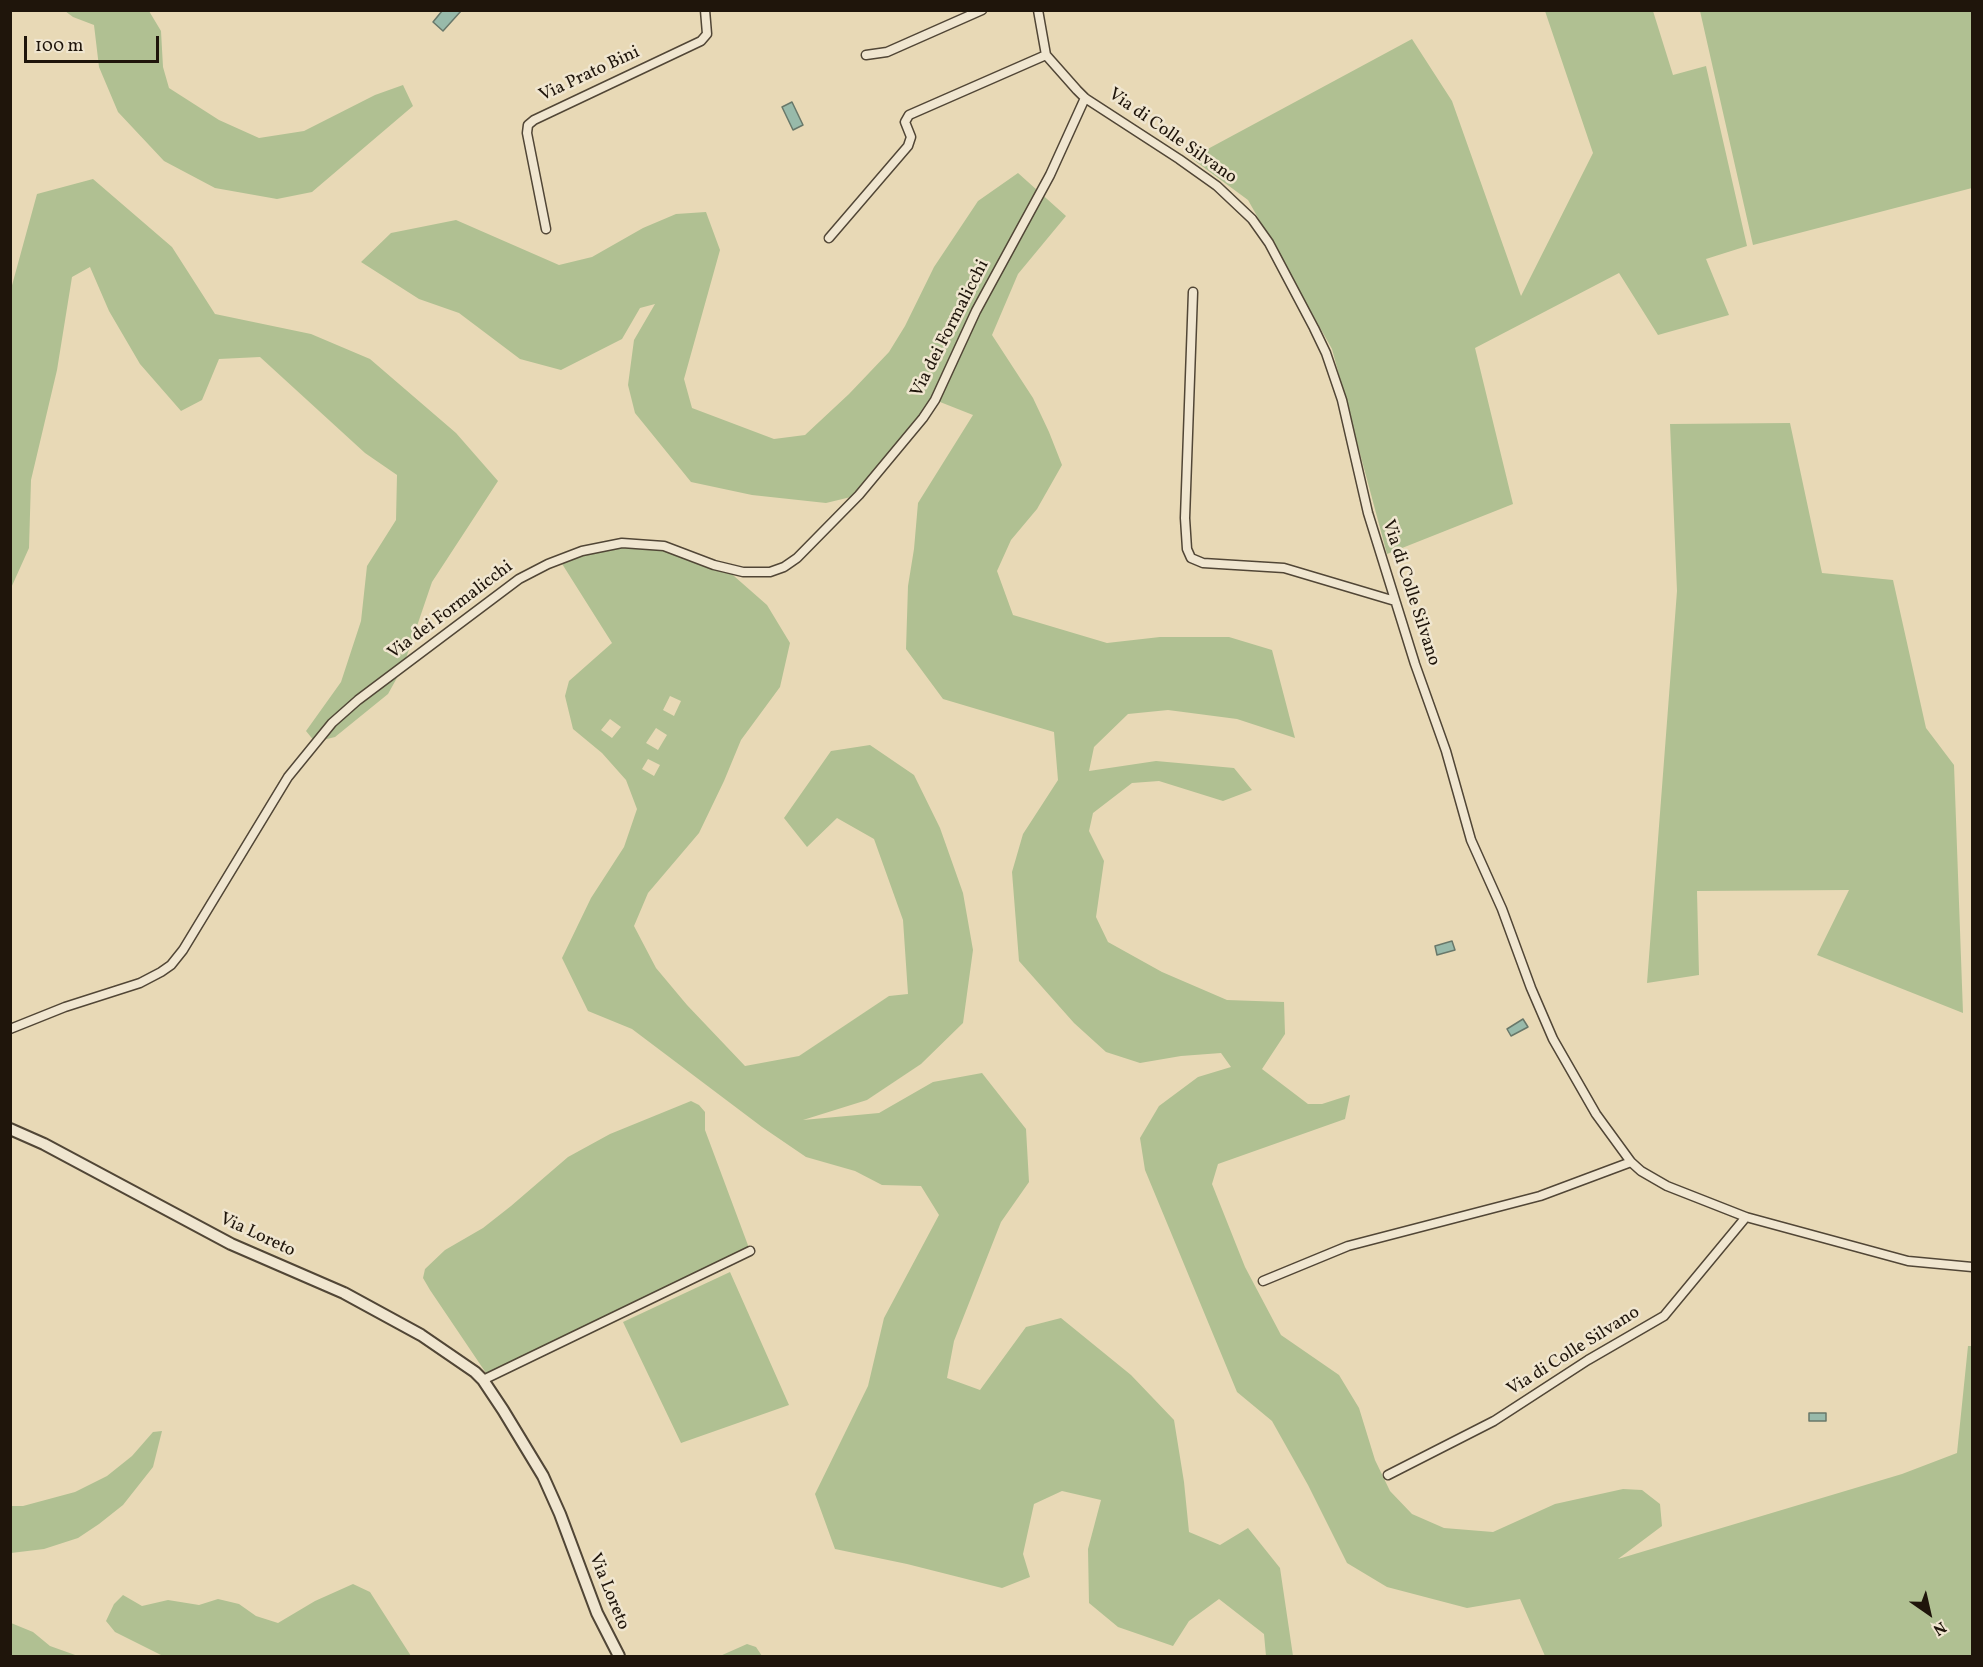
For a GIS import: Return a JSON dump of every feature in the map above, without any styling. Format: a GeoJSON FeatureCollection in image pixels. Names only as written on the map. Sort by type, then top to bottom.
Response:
{"type":"FeatureCollection","features":[{"type":"Feature","properties":{"kind":"street","name":"Via Prato Bini"},"geometry":{"type":"LineString","coordinates":[[546,229],[526,133],[528,125],[534,120],[701,41],[706,37],[708,31],[705,10]]}},
{"type":"Feature","properties":{"kind":"street"},"geometry":{"type":"LineString","coordinates":[[866,55],[885,52],[982,10]]}},
{"type":"Feature","properties":{"kind":"street"},"geometry":{"type":"LineString","coordinates":[[1038,10],[1046,55],[1085,98]]}},
{"type":"Feature","properties":{"kind":"street"},"geometry":{"type":"LineString","coordinates":[[829,237],[908,146],[911,137],[905,122],[909,115],[1046,55]]}},
{"type":"Feature","properties":{"kind":"street","name":"Via di Colle Silvano"},"geometry":{"type":"LineString","coordinates":[[1085,98],[1179,159],[1216,186],[1245,212],[1269,243],[1314,328],[1335,376],[1348,422],[1363,499],[1446,751],[1468,831],[1508,924],[1544,1020],[1582,1092],[1631,1162],[1641,1171],[1667,1186],[1746,1217],[1908,1261],[1972,1267]]}},
{"type":"Feature","properties":{"kind":"street","name":"Via dei Formalicchi"},"geometry":{"type":"LineString","coordinates":[[10,1029],[76,1003],[147,980],[171,965],[183,950],[288,777],[332,723],[358,700],[524,576],[582,551],[621,543],[664,546],[714,565],[743,572],[770,572],[784,567],[797,558],[859,495],[923,418],[935,400],[971,321],[1050,175],[1085,98]]}},
{"type":"Feature","properties":{"kind":"street"},"geometry":{"type":"LineString","coordinates":[[1193,292],[1185,518],[1187,549],[1191,558],[1203,563],[1284,568],[1395,601]]}},
{"type":"Feature","properties":{"kind":"street","name":"Via Loreto"},"geometry":{"type":"LineString","coordinates":[[10,1129],[44,1144],[225,1241],[344,1293],[421,1335],[483,1380],[547,1483],[597,1613],[618,1656]]}},
{"type":"Feature","properties":{"kind":"street"},"geometry":{"type":"LineString","coordinates":[[1263,1281],[1348,1246],[1540,1196],[1631,1162]]}},
{"type":"Feature","properties":{"kind":"street","name":"Via di Colle Silvano"},"geometry":{"type":"LineString","coordinates":[[1388,1475],[1494,1421],[1588,1360],[1666,1314],[1746,1217]]}},
{"type":"Feature","properties":{"kind":"street"},"geometry":{"type":"LineString","coordinates":[[483,1380],[750,1251]]}},
{"type":"Feature","properties":{"kind":"shaded area"},"geometry":{"type":"Polygon","coordinates":[[[65,11],[149,11],[161,31],[163,67],[169,88],[219,120],[259,138],[304,131],[375,95],[403,85],[413,106],[312,192],[277,199],[215,188],[164,161],[118,112],[99,67],[94,25],[73,17],[65,11]]]}},
{"type":"Feature","properties":{"kind":"shaded area"},"geometry":{"type":"Polygon","coordinates":[[[442,11],[461,11],[443,31],[433,22],[442,11]]]}},
{"type":"Feature","properties":{"kind":"shaded area"},"geometry":{"type":"Polygon","coordinates":[[[1545,11],[1653,11],[1673,75],[1706,66],[1747,246],[1706,259],[1729,315],[1658,335],[1619,273],[1475,348],[1513,504],[1387,554],[1332,349],[1248,200],[1191,158],[1412,39],[1452,101],[1521,296],[1593,153],[1545,11]]]}},
{"type":"Feature","properties":{"kind":"shaded area"},"geometry":{"type":"Polygon","coordinates":[[[1700,11],[1972,11],[1972,188],[1753,245],[1700,11]]]}},
{"type":"Feature","properties":{"kind":"shaded area"},"geometry":{"type":"Polygon","coordinates":[[[792,102],[803,125],[793,130],[782,107],[792,102]]]}},
{"type":"Feature","properties":{"kind":"shaded area"},"geometry":{"type":"Polygon","coordinates":[[[1018,173],[1066,216],[1018,274],[992,335],[1033,398],[1062,465],[1037,509],[1011,540],[997,571],[1013,615],[1107,643],[1160,637],[1229,637],[1272,650],[1295,738],[1237,719],[1168,710],[1128,714],[1094,747],[1089,771],[1156,761],[1234,768],[1252,790],[1223,801],[1159,781],[1132,783],[1093,813],[1089,831],[1104,861],[1096,917],[1108,942],[1162,972],[1227,1000],[1284,1002],[1285,1034],[1262,1069],[1308,1104],[1322,1104],[1350,1095],[1345,1119],[1218,1164],[1212,1184],[1245,1267],[1281,1335],[1339,1375],[1359,1408],[1375,1460],[1390,1491],[1412,1514],[1444,1528],[1493,1532],[1555,1504],[1623,1489],[1642,1490],[1660,1504],[1662,1526],[1618,1559],[1902,1474],[1957,1453],[1968,1346],[1972,1346],[1972,1656],[1545,1656],[1520,1599],[1467,1608],[1387,1587],[1347,1563],[1308,1485],[1272,1421],[1237,1392],[1145,1170],[1140,1138],[1159,1106],[1198,1077],[1231,1067],[1221,1053],[1181,1056],[1140,1063],[1106,1052],[1074,1023],[1019,961],[1012,872],[1023,834],[1058,780],[1054,732],[943,699],[906,649],[908,586],[918,503],[973,415],[935,400],[859,495],[826,503],[752,495],[691,482],[635,413],[628,385],[634,340],[655,304],[640,308],[622,339],[561,370],[520,359],[459,313],[419,299],[361,262],[391,233],[456,220],[559,265],[592,257],[643,228],[676,214],[706,212],[720,250],[684,379],[692,408],[774,439],[805,435],[889,352],[905,326],[934,267],[978,201],[1018,173]]]}},
{"type":"Feature","properties":{"kind":"shaded area"},"geometry":{"type":"Polygon","coordinates":[[[93,179],[172,247],[215,314],[311,334],[370,359],[456,433],[498,481],[432,582],[403,667],[388,694],[335,737],[315,742],[306,731],[341,682],[361,621],[367,566],[396,520],[397,475],[365,453],[260,357],[219,359],[202,400],[181,411],[140,364],[109,311],[90,267],[72,277],[57,370],[31,480],[29,548],[11,588],[11,289],[37,194],[93,179]]]}},
{"type":"Feature","properties":{"kind":"shaded area"},"geometry":{"type":"Polygon","coordinates":[[[1790,423],[1822,573],[1893,580],[1926,728],[1954,765],[1963,1013],[1817,955],[1849,890],[1697,891],[1699,975],[1647,983],[1677,591],[1670,424],[1790,423]]]}},
{"type":"Feature","properties":{"kind":"shaded area"},"geometry":{"type":"Polygon","coordinates":[[[653,544],[726,569],[767,605],[790,643],[780,687],[741,740],[699,833],[648,893],[634,926],[656,968],[687,1005],[745,1066],[799,1056],[889,996],[908,994],[903,920],[874,839],[837,818],[807,847],[784,818],[831,751],[870,745],[914,775],[940,828],[963,893],[973,950],[963,1023],[921,1064],[867,1100],[803,1120],[879,1113],[933,1082],[982,1073],[1026,1129],[1029,1182],[1001,1222],[954,1341],[947,1378],[980,1390],[1026,1327],[1061,1318],[1131,1375],[1174,1420],[1189,1532],[1220,1545],[1248,1528],[1280,1568],[1293,1656],[1266,1656],[1264,1634],[1219,1599],[1189,1621],[1173,1646],[1118,1627],[1089,1603],[1088,1549],[1101,1500],[1062,1491],[1034,1504],[1023,1554],[1030,1577],[1002,1588],[835,1549],[815,1494],[868,1386],[884,1318],[939,1215],[921,1186],[882,1185],[855,1171],[806,1157],[762,1127],[632,1029],[588,1011],[562,958],[591,898],[624,847],[637,809],[626,780],[602,753],[573,729],[565,696],[569,681],[612,643],[559,559],[582,551],[653,544]],[[670,696],[663,710],[674,716],[681,701],[670,696]],[[610,719],[601,730],[612,738],[621,727],[610,719]],[[656,728],[646,743],[658,750],[667,735],[656,728]],[[648,759],[642,769],[654,776],[660,765],[648,759]]]}},
{"type":"Feature","properties":{"kind":"shaded area"},"geometry":{"type":"Polygon","coordinates":[[[1452,941],[1455,950],[1437,955],[1435,946],[1452,941]]]}},
{"type":"Feature","properties":{"kind":"shaded area"},"geometry":{"type":"Polygon","coordinates":[[[1523,1019],[1528,1027],[1511,1036],[1507,1029],[1523,1019]]]}},
{"type":"Feature","properties":{"kind":"shaded area"},"geometry":{"type":"Polygon","coordinates":[[[691,1101],[705,1112],[705,1130],[749,1248],[489,1374],[486,1373],[430,1290],[423,1278],[425,1269],[445,1250],[483,1228],[568,1157],[610,1134],[691,1101]]]}},
{"type":"Feature","properties":{"kind":"shaded area"},"geometry":{"type":"Polygon","coordinates":[[[730,1272],[789,1405],[681,1443],[623,1322],[730,1272]]]}},
{"type":"Feature","properties":{"kind":"shaded area"},"geometry":{"type":"Polygon","coordinates":[[[1809,1413],[1826,1413],[1826,1421],[1809,1421],[1809,1413]]]}},
{"type":"Feature","properties":{"kind":"shaded area"},"geometry":{"type":"Polygon","coordinates":[[[162,1431],[153,1467],[123,1505],[78,1538],[44,1549],[11,1553],[11,1506],[23,1506],[75,1492],[107,1476],[132,1456],[153,1432],[162,1431]]]}},
{"type":"Feature","properties":{"kind":"shaded area"},"geometry":{"type":"Polygon","coordinates":[[[353,1584],[370,1592],[411,1656],[163,1656],[115,1632],[106,1621],[114,1604],[123,1595],[142,1606],[168,1600],[199,1605],[218,1599],[239,1604],[256,1616],[278,1623],[315,1601],[353,1584]]]}},
{"type":"Feature","properties":{"kind":"shaded area"},"geometry":{"type":"Polygon","coordinates":[[[11,1623],[33,1632],[50,1646],[78,1656],[11,1656],[11,1623]]]}},
{"type":"Feature","properties":{"kind":"shaded area"},"geometry":{"type":"Polygon","coordinates":[[[747,1644],[756,1647],[762,1656],[720,1656],[747,1644]]]}}]}
